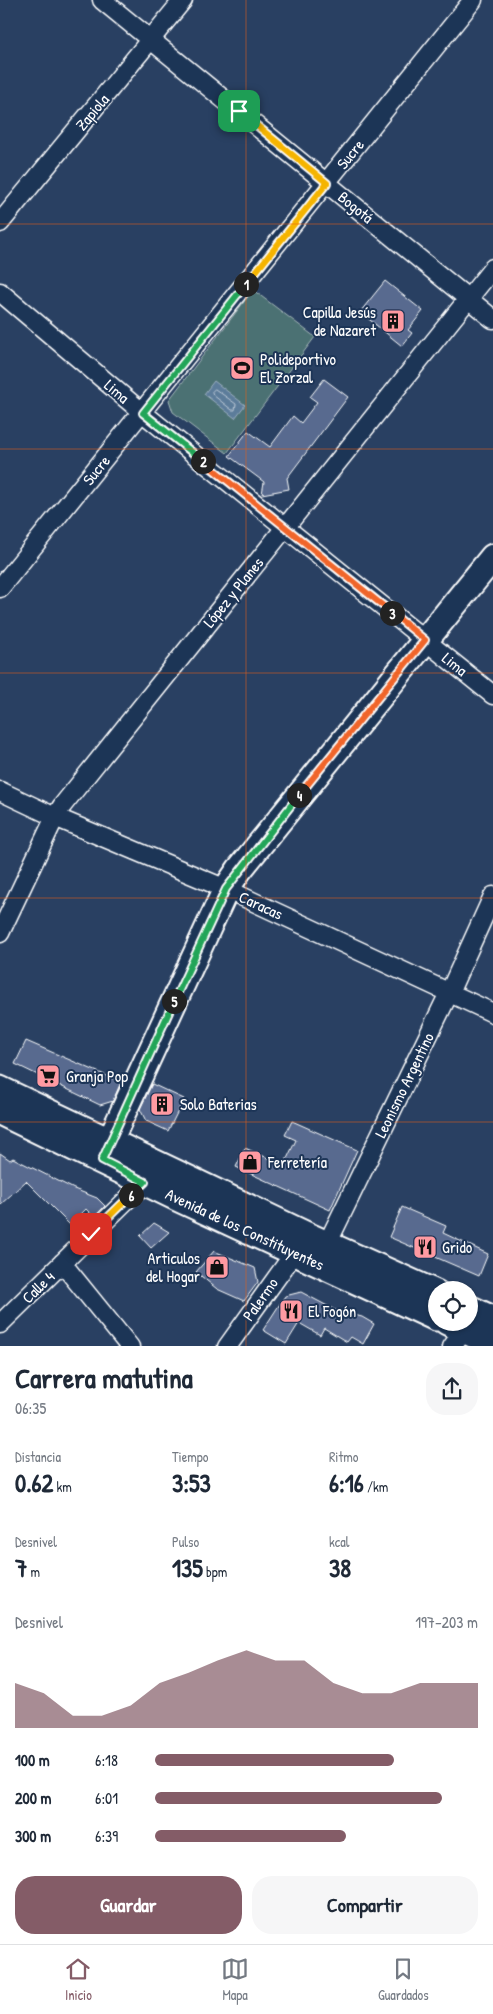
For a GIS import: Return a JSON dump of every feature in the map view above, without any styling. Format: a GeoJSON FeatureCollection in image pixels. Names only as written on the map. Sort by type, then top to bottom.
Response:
{"type":"FeatureCollection","features":[{"type":"Feature","properties":{"kind":"main road"},"geometry":{"type":"LineString","coordinates":[[106,1150],[226,889],[239,870],[493,557]]}},
{"type":"Feature","properties":{"kind":"main road","name":"Avenida de los Constituyentes"},"geometry":{"type":"LineString","coordinates":[[0,1089],[106,1150],[295,1252],[428,1314]]}},
{"type":"Feature","properties":{"kind":"main road","name":"Avenida de los Constituyentes"},"geometry":{"type":"LineString","coordinates":[[0,1112],[106,1150]]}},
{"type":"Feature","properties":{"kind":"main road","name":"Avenida de los Constituyentes"},"geometry":{"type":"LineString","coordinates":[[151,1173],[326,1243],[428,1289]]}},
{"type":"Feature","properties":{"kind":"main road"},"geometry":{"type":"LineString","coordinates":[[478,1322],[493,1319]]}},
{"type":"Feature","properties":{"kind":"main road"},"geometry":{"type":"LineString","coordinates":[[466,1331],[493,1344]]}},
{"type":"Feature","properties":{"kind":"street","name":"Bogotá"},"geometry":{"type":"LineString","coordinates":[[102,0],[493,318]]}},
{"type":"Feature","properties":{"kind":"street","name":"Zapiola"},"geometry":{"type":"LineString","coordinates":[[0,223],[183,0]]}},
{"type":"Feature","properties":{"kind":"street","name":"Sucre"},"geometry":{"type":"LineString","coordinates":[[0,588],[143,413],[473,0]]}},
{"type":"Feature","properties":{"kind":"street","name":"López y Planes"},"geometry":{"type":"LineString","coordinates":[[0,933],[55,817],[284,527],[493,268]]}},
{"type":"Feature","properties":{"kind":"street","name":"Lima"},"geometry":{"type":"LineString","coordinates":[[0,292],[143,413],[493,695]]}},
{"type":"Feature","properties":{"kind":"street","name":"Caracas"},"geometry":{"type":"LineString","coordinates":[[0,791],[55,817],[226,889],[493,1013]]}},
{"type":"Feature","properties":{"kind":"street","name":"Leonismo Argentino"},"geometry":{"type":"LineString","coordinates":[[326,1243],[449,993],[493,896]]}},
{"type":"Feature","properties":{"kind":"street","name":"Calle 4"},"geometry":{"type":"LineString","coordinates":[[0,1324],[151,1173]]}},
{"type":"Feature","properties":{"kind":"street"},"geometry":{"type":"LineString","coordinates":[[295,1252],[318,1247],[326,1243]]}},
{"type":"Feature","properties":{"kind":"street","name":"Palermo"},"geometry":{"type":"LineString","coordinates":[[226,1346],[295,1252]]}},
{"type":"Feature","properties":{"kind":"street"},"geometry":{"type":"LineString","coordinates":[[62,1263],[130,1346]]}},
{"type":"Feature","properties":{"kind":"green space","name":"Polideportivo El Zorzal"},"geometry":{"type":"Polygon","coordinates":[[[253,290],[315,337],[227,453],[173,412],[169,400],[253,290]]]}},
{"type":"Feature","properties":{"kind":"water"},"geometry":{"type":"Polygon","coordinates":[[[214,381],[245,405],[235,418],[204,394],[214,381]]]}},
{"type":"Feature","properties":{"kind":"building","name":"Capilla Jesús de Nazaret"},"geometry":{"type":"Polygon","coordinates":[[[385,281],[423,311],[408,330],[412,333],[402,346],[360,312],[385,281]]]}},
{"type":"Feature","properties":{"kind":"building"},"geometry":{"type":"Polygon","coordinates":[[[324,379],[348,397],[287,478],[289,489],[262,494],[264,482],[229,456],[248,431],[270,447],[293,416],[301,423],[317,402],[310,397],[324,379]]]}},
{"type":"Feature","properties":{"kind":"building"},"geometry":{"type":"Polygon","coordinates":[[[26,1041],[121,1082],[113,1101],[100,1105],[15,1064],[26,1041]]]}},
{"type":"Feature","properties":{"kind":"building","name":"Solo Baterias"},"geometry":{"type":"Polygon","coordinates":[[[152,1084],[184,1099],[168,1131],[146,1121],[140,1109],[152,1084]]]}},
{"type":"Feature","properties":{"kind":"building"},"geometry":{"type":"Polygon","coordinates":[[[292,1121],[357,1150],[330,1210],[236,1167],[245,1148],[284,1165],[296,1140],[285,1135],[292,1121]]]}},
{"type":"Feature","properties":{"kind":"building"},"geometry":{"type":"Polygon","coordinates":[[[0,1153],[10,1160],[13,1158],[74,1189],[97,1198],[105,1206],[94,1217],[86,1209],[70,1225],[26,1181],[0,1205],[0,1153]]]}},
{"type":"Feature","properties":{"kind":"building"},"geometry":{"type":"Polygon","coordinates":[[[402,1207],[446,1226],[443,1233],[488,1254],[479,1276],[389,1237],[402,1207]]]}},
{"type":"Feature","properties":{"kind":"building"},"geometry":{"type":"Polygon","coordinates":[[[154,1223],[169,1232],[151,1248],[140,1236],[154,1223]]]}},
{"type":"Feature","properties":{"kind":"building"},"geometry":{"type":"Polygon","coordinates":[[[214,1251],[255,1268],[258,1282],[244,1301],[217,1289],[196,1272],[214,1251]]]}},
{"type":"Feature","properties":{"kind":"building"},"geometry":{"type":"Polygon","coordinates":[[[301,1292],[335,1310],[362,1317],[374,1324],[363,1344],[351,1337],[347,1342],[324,1328],[320,1335],[299,1323],[286,1344],[263,1330],[285,1296],[301,1292]]]}},
{"type":"Feature","properties":{"kind":"place","name":"Capilla Jesús de Nazaret"},"geometry":{"type":"Point","coordinates":[393,321]}},
{"type":"Feature","properties":{"kind":"place","name":"Polideportivo El Zorzal"},"geometry":{"type":"Point","coordinates":[242,368]}},
{"type":"Feature","properties":{"kind":"place","name":"Granja Pop"},"geometry":{"type":"Point","coordinates":[48,1076]}},
{"type":"Feature","properties":{"kind":"place","name":"Solo Baterias"},"geometry":{"type":"Point","coordinates":[162,1104]}},
{"type":"Feature","properties":{"kind":"place","name":"Ferretería"},"geometry":{"type":"Point","coordinates":[250,1162]}},
{"type":"Feature","properties":{"kind":"place","name":"Grido"},"geometry":{"type":"Point","coordinates":[425,1247]}},
{"type":"Feature","properties":{"kind":"place","name":"Articulos del Hogar"},"geometry":{"type":"Point","coordinates":[217,1267]}},
{"type":"Feature","properties":{"kind":"place","name":"El Fogón"},"geometry":{"type":"Point","coordinates":[291,1311]}},
{"type":"Feature","properties":{"kind":"route"},"geometry":{"type":"LineString","coordinates":[[91,1234],[145,1182],[102,1160],[226,889],[239,870],[425,640],[143,413],[327,183],[239,111]]}}]}
